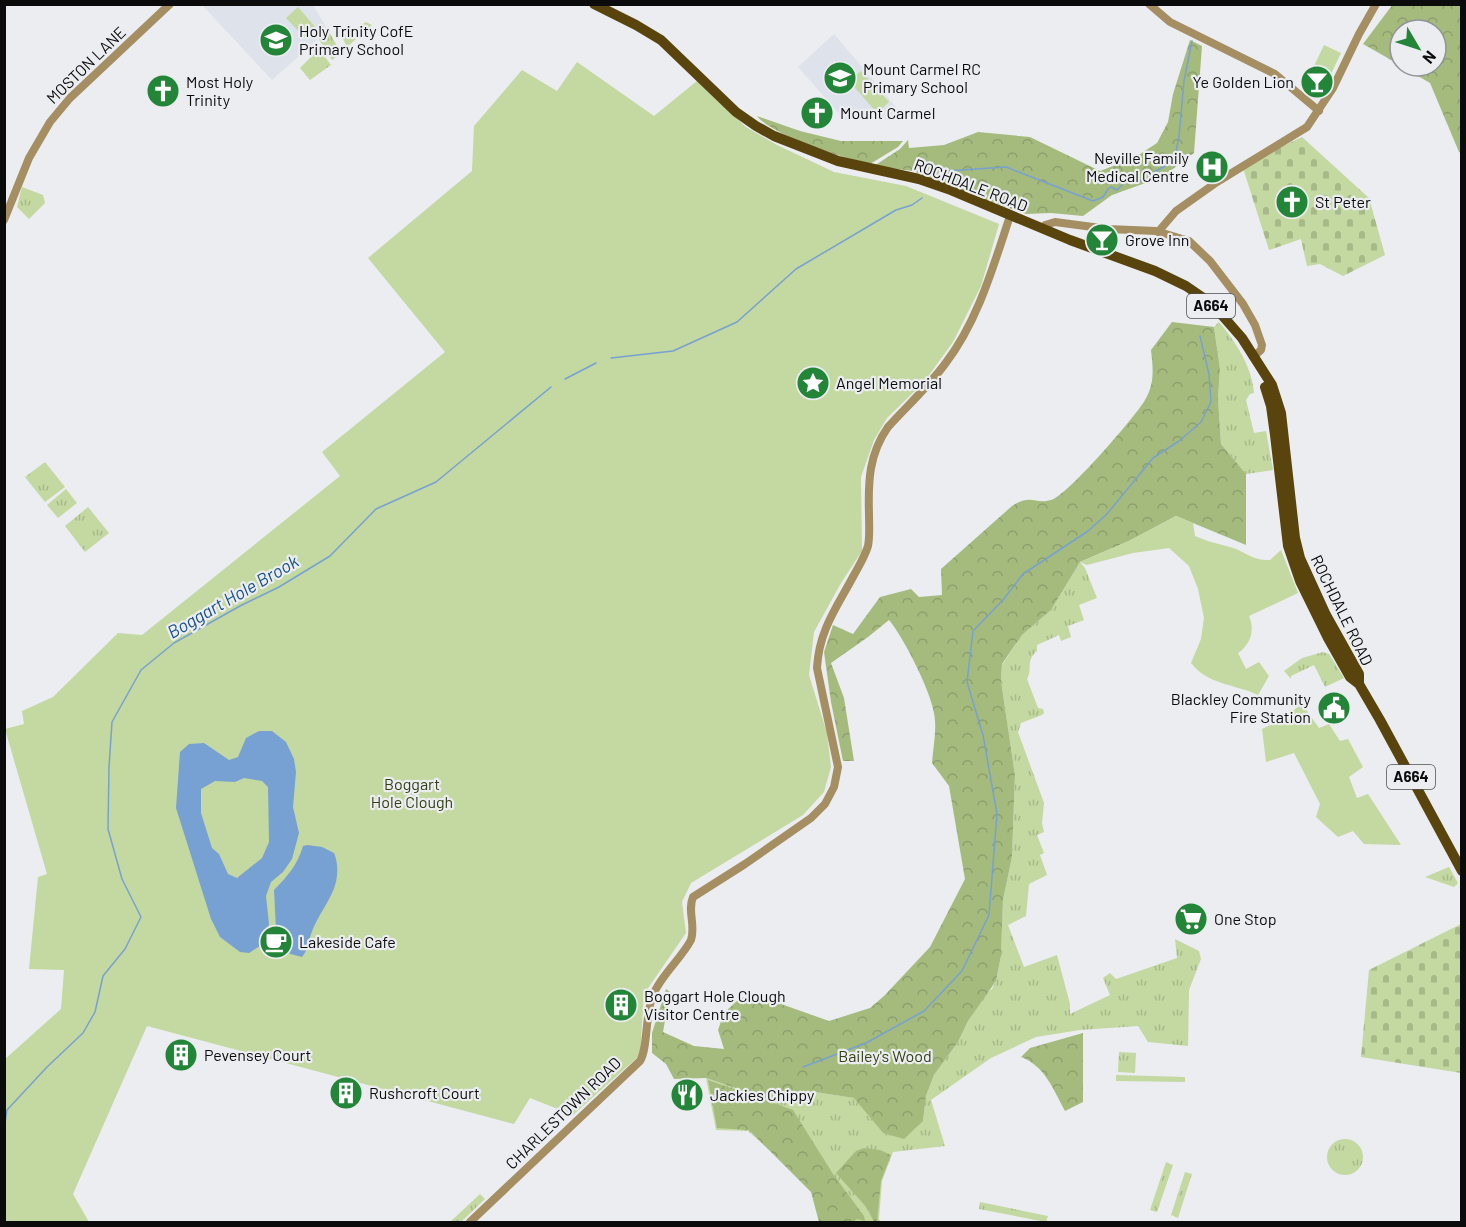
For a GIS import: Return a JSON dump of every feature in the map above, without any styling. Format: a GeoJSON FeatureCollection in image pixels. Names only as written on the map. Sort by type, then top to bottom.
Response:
{"type":"FeatureCollection","features":[{"type":"Feature","properties":{"kind":"main road","name":"ROCHDALE ROAD"},"geometry":{"type":"LineString","coordinates":[[594,4],[636,24],[661,40],[736,112],[774,136],[838,161],[919,179],[948,189],[1010,216],[1155,271],[1186,286],[1221,314],[1242,339],[1268,377],[1281,414],[1294,538],[1300,558],[1326,615],[1359,674],[1359,684],[1461,871]]}},
{"type":"Feature","properties":{"kind":"street","name":"MOSTON LANE"},"geometry":{"type":"LineString","coordinates":[[4,220],[28,159],[50,122],[70,98],[170,4]]}},
{"type":"Feature","properties":{"kind":"street"},"geometry":{"type":"LineString","coordinates":[[1149,4],[1170,22],[1275,74],[1319,111]]}},
{"type":"Feature","properties":{"kind":"street"},"geometry":{"type":"LineString","coordinates":[[1158,232],[1176,211],[1217,182],[1243,164],[1305,130],[1338,80],[1376,4]]}},
{"type":"Feature","properties":{"kind":"street","name":"CHARLESTOWN ROAD"},"geometry":{"type":"LineString","coordinates":[[470,1222],[644,1056],[645,1032],[653,994],[691,940],[693,933],[690,905],[693,897],[811,818],[825,804],[834,787],[838,767],[817,668],[818,651],[825,625],[852,579],[867,547],[868,482],[872,458],[888,427],[945,364],[964,334],[985,290],[1010,216]]}},
{"type":"Feature","properties":{"kind":"street"},"geometry":{"type":"LineString","coordinates":[[1043,229],[1045,225],[1055,222],[1108,229],[1158,232],[1189,241],[1210,261],[1243,304],[1255,325],[1262,345],[1261,350],[1254,357]]}},
{"type":"Feature","properties":{"kind":"shaded area","name":"Holy Trinity CofE Primary School"},"geometry":{"type":"Polygon","coordinates":[[[202,5],[313,5],[328,30],[272,80],[202,5]]]}},
{"type":"Feature","properties":{"kind":"shaded area","name":"Mount Carmel RC Primary School"},"geometry":{"type":"Polygon","coordinates":[[[834,34],[900,112],[887,119],[845,120],[798,67],[834,34]]]}},
{"type":"Feature","properties":{"kind":"green space"},"geometry":{"type":"Polygon","coordinates":[[[1393,4],[1461,5],[1461,153],[1430,83],[1421,78],[1448,78],[1448,18],[1388,18],[1388,58],[1363,44],[1393,4]]]}},
{"type":"Feature","properties":{"kind":"green space"},"geometry":{"type":"Polygon","coordinates":[[[298,7],[317,29],[306,39],[286,18],[298,7]]]}},
{"type":"Feature","properties":{"kind":"green space"},"geometry":{"type":"Polygon","coordinates":[[[366,22],[372,25],[347,47],[342,37],[366,22]]]}},
{"type":"Feature","properties":{"kind":"green space"},"geometry":{"type":"Polygon","coordinates":[[[328,30],[341,53],[332,60],[318,38],[328,30]]]}},
{"type":"Feature","properties":{"kind":"green space"},"geometry":{"type":"Polygon","coordinates":[[[1190,40],[1202,46],[1194,153],[1162,177],[1112,195],[1083,216],[1051,213],[1026,214],[952,188],[913,171],[874,166],[900,149],[908,140],[909,148],[944,145],[978,132],[1030,137],[1100,171],[1134,158],[1157,143],[1168,122],[1173,94],[1190,40]]]}},
{"type":"Feature","properties":{"kind":"green space"},"geometry":{"type":"Polygon","coordinates":[[[1324,45],[1341,53],[1330,76],[1313,68],[1324,45]]]}},
{"type":"Feature","properties":{"kind":"green space"},"geometry":{"type":"Polygon","coordinates":[[[319,49],[331,65],[310,80],[300,68],[319,49]]]}},
{"type":"Feature","properties":{"kind":"green space","name":"Boggart Hole Clough"},"geometry":{"type":"Polygon","coordinates":[[[577,62],[654,116],[697,81],[746,127],[777,145],[834,172],[906,186],[999,224],[981,286],[953,342],[924,382],[887,418],[874,440],[861,477],[862,551],[814,632],[809,675],[827,733],[831,767],[824,792],[803,815],[691,883],[682,902],[686,933],[644,994],[640,1055],[573,1115],[530,1098],[514,1124],[147,1026],[73,1194],[89,1222],[5,1222],[4,1060],[61,1009],[64,970],[29,969],[38,877],[47,874],[5,729],[24,724],[22,711],[53,697],[118,633],[142,635],[340,476],[322,452],[445,352],[368,258],[472,171],[474,126],[522,70],[557,91],[577,62]]]}},
{"type":"Feature","properties":{"kind":"green space"},"geometry":{"type":"Polygon","coordinates":[[[861,71],[889,102],[877,113],[849,81],[861,71]]]}},
{"type":"Feature","properties":{"kind":"green space"},"geometry":{"type":"Polygon","coordinates":[[[757,116],[800,131],[841,141],[903,141],[898,147],[870,164],[827,152],[792,138],[777,131],[757,116]]]}},
{"type":"Feature","properties":{"kind":"green space"},"geometry":{"type":"Polygon","coordinates":[[[1302,137],[1369,198],[1385,255],[1343,276],[1320,264],[1307,266],[1301,239],[1269,250],[1243,168],[1243,164],[1302,137]]]}},
{"type":"Feature","properties":{"kind":"green space"},"geometry":{"type":"Polygon","coordinates":[[[22,187],[43,195],[45,203],[29,219],[17,207],[22,187]]]}},
{"type":"Feature","properties":{"kind":"green space","name":"Bailey's Wood"},"geometry":{"type":"Polygon","coordinates":[[[1172,322],[1214,327],[1220,369],[1218,398],[1221,444],[1246,474],[1246,545],[1176,516],[1129,541],[1080,562],[1051,610],[1022,635],[1002,664],[1001,681],[1015,775],[1012,857],[1003,900],[1001,956],[996,981],[968,1021],[958,1042],[934,1075],[926,1096],[923,1121],[904,1139],[883,1133],[854,1098],[815,1092],[779,1103],[706,1078],[674,1079],[666,1064],[652,1053],[652,1033],[666,989],[670,992],[663,1032],[694,1046],[724,1049],[718,1030],[724,1013],[740,998],[756,995],[829,1021],[870,1008],[930,947],[965,879],[949,786],[932,763],[935,737],[934,711],[910,654],[889,620],[831,663],[844,698],[854,761],[843,761],[824,652],[833,625],[853,634],[880,597],[911,589],[919,597],[942,595],[941,569],[1012,506],[1024,500],[1051,500],[1071,485],[1116,438],[1145,400],[1152,381],[1151,350],[1172,322]]]}},
{"type":"Feature","properties":{"kind":"green space"},"geometry":{"type":"Polygon","coordinates":[[[1219,322],[1247,364],[1254,393],[1250,394],[1246,400],[1254,433],[1266,431],[1273,470],[1246,474],[1221,444],[1218,398],[1220,369],[1214,327],[1219,322]]]}},
{"type":"Feature","properties":{"kind":"green space"},"geometry":{"type":"Polygon","coordinates":[[[45,462],[65,487],[45,502],[25,477],[45,462]]]}},
{"type":"Feature","properties":{"kind":"green space"},"geometry":{"type":"Polygon","coordinates":[[[66,489],[77,503],[58,518],[47,505],[66,489]]]}},
{"type":"Feature","properties":{"kind":"green space"},"geometry":{"type":"Polygon","coordinates":[[[88,507],[109,533],[85,552],[65,526],[88,507]]]}},
{"type":"Feature","properties":{"kind":"green space"},"geometry":{"type":"Polygon","coordinates":[[[1176,516],[1193,523],[1195,536],[1233,548],[1255,558],[1270,560],[1281,550],[1298,593],[1249,616],[1252,626],[1251,636],[1238,653],[1246,669],[1259,662],[1269,676],[1258,695],[1205,676],[1191,663],[1201,639],[1204,618],[1198,589],[1189,566],[1169,548],[1133,553],[1087,565],[1080,562],[1129,541],[1176,516]]]}},
{"type":"Feature","properties":{"kind":"green space"},"geometry":{"type":"Polygon","coordinates":[[[1080,562],[1085,568],[1097,598],[1079,605],[1084,620],[1068,626],[1071,637],[1061,641],[1059,635],[1037,645],[1037,651],[1030,662],[1027,679],[1038,708],[1043,709],[1044,713],[1021,723],[1018,732],[1044,803],[1042,823],[1044,832],[1037,835],[1044,853],[1040,855],[1047,875],[1029,884],[1026,916],[1008,925],[1024,967],[1057,955],[1070,1004],[1070,1014],[1110,995],[1103,978],[1110,973],[1116,979],[1177,958],[1175,939],[1199,951],[1201,959],[1189,990],[1188,1046],[1148,1042],[1138,1026],[1080,1030],[1036,1037],[991,1058],[931,1100],[945,1146],[893,1152],[882,1181],[879,1219],[881,1222],[820,1222],[810,1186],[748,1131],[716,1130],[706,1078],[779,1103],[815,1092],[855,1098],[883,1133],[923,1121],[926,1096],[934,1075],[958,1042],[986,993],[992,989],[1001,956],[1003,900],[1012,857],[1015,775],[1001,681],[1002,665],[1022,635],[1051,610],[1080,562]]]}},
{"type":"Feature","properties":{"kind":"green space"},"geometry":{"type":"Polygon","coordinates":[[[1323,652],[1329,654],[1344,678],[1325,687],[1314,665],[1291,676],[1291,679],[1284,671],[1302,658],[1323,652]]]}},
{"type":"Feature","properties":{"kind":"green space"},"geometry":{"type":"Polygon","coordinates":[[[1302,704],[1319,728],[1329,724],[1340,741],[1348,739],[1363,767],[1349,777],[1357,798],[1368,794],[1401,845],[1364,844],[1353,831],[1338,837],[1316,817],[1320,804],[1294,753],[1266,762],[1262,729],[1279,721],[1302,704]]]}},
{"type":"Feature","properties":{"kind":"green space"},"geometry":{"type":"Polygon","coordinates":[[[1449,867],[1458,883],[1454,887],[1425,877],[1449,867]]]}},
{"type":"Feature","properties":{"kind":"green space"},"geometry":{"type":"Polygon","coordinates":[[[1461,924],[1461,1073],[1361,1057],[1369,970],[1461,924]]]}},
{"type":"Feature","properties":{"kind":"green space"},"geometry":{"type":"Polygon","coordinates":[[[1083,1033],[1083,1102],[1065,1111],[1042,1072],[1021,1057],[1030,1048],[1083,1033]]]}},
{"type":"Feature","properties":{"kind":"green space"},"geometry":{"type":"Polygon","coordinates":[[[1119,1052],[1136,1053],[1135,1073],[1118,1072],[1119,1052]]]}},
{"type":"Feature","properties":{"kind":"green space"},"geometry":{"type":"Polygon","coordinates":[[[1116,1075],[1185,1077],[1185,1082],[1116,1081],[1116,1075]]]}},
{"type":"Feature","properties":{"kind":"green space"},"geometry":{"type":"Polygon","coordinates":[[[708,1080],[793,1110],[833,1174],[864,1216],[865,1221],[857,1219],[853,1222],[819,1222],[811,1192],[749,1130],[717,1128],[708,1080]]]}},
{"type":"Feature","properties":{"kind":"green space"},"geometry":{"type":"Polygon","coordinates":[[[1345,1139],[1358,1144],[1363,1157],[1358,1170],[1345,1175],[1332,1170],[1327,1157],[1332,1144],[1345,1139]]]}},
{"type":"Feature","properties":{"kind":"green space"},"geometry":{"type":"Polygon","coordinates":[[[864,1148],[880,1150],[891,1155],[881,1181],[877,1222],[874,1222],[867,1208],[836,1173],[856,1151],[864,1148]]]}},
{"type":"Feature","properties":{"kind":"green space"},"geometry":{"type":"Polygon","coordinates":[[[1166,1162],[1173,1165],[1157,1212],[1150,1210],[1166,1162]]]}},
{"type":"Feature","properties":{"kind":"green space"},"geometry":{"type":"Polygon","coordinates":[[[1185,1172],[1192,1174],[1178,1218],[1171,1215],[1185,1172]]]}},
{"type":"Feature","properties":{"kind":"green space"},"geometry":{"type":"Polygon","coordinates":[[[480,1194],[485,1199],[461,1222],[450,1222],[480,1194]]]}},
{"type":"Feature","properties":{"kind":"green space"},"geometry":{"type":"Polygon","coordinates":[[[980,1202],[1048,1216],[1046,1222],[979,1209],[980,1202]]]}},
{"type":"Feature","properties":{"kind":"water"},"geometry":{"type":"Polygon","coordinates":[[[259,731],[272,731],[286,742],[294,759],[296,772],[293,807],[299,833],[292,859],[283,872],[271,882],[266,896],[269,924],[263,944],[249,953],[240,952],[220,937],[211,919],[176,808],[180,752],[189,744],[204,743],[229,760],[238,757],[246,738],[259,731]],[[244,778],[235,782],[215,781],[201,789],[201,813],[212,848],[219,854],[228,874],[237,878],[262,858],[269,842],[268,787],[262,781],[244,778]]]}},
{"type":"Feature","properties":{"kind":"water"},"geometry":{"type":"Polygon","coordinates":[[[303,846],[322,847],[334,853],[337,871],[334,888],[302,957],[283,952],[289,934],[276,930],[274,890],[292,870],[303,846]]]}},
{"type":"Feature","properties":{"kind":"waterway","name":"Boggart Hole Brook"},"geometry":{"type":"LineString","coordinates":[[946,171],[1006,167],[1093,201],[1103,197],[1111,187],[1117,190],[1125,182],[1148,180],[1154,172],[1174,161],[1179,137],[1184,81],[1192,41]]}},
{"type":"Feature","properties":{"kind":"waterway","name":"Boggart Hole Brook"},"geometry":{"type":"LineString","coordinates":[[611,358],[673,351],[737,322],[796,269],[896,210],[912,205],[922,198]]}},
{"type":"Feature","properties":{"kind":"waterway"},"geometry":{"type":"LineString","coordinates":[[803,1067],[866,1043],[924,1011],[962,971],[989,915],[997,814],[983,735],[967,682],[973,631],[1003,600],[1023,574],[1088,531],[1107,514],[1153,458],[1179,441],[1201,422],[1211,402],[1209,374],[1200,336]]}},
{"type":"Feature","properties":{"kind":"waterway","name":"Boggart Hole Brook"},"geometry":{"type":"LineString","coordinates":[[565,379],[596,363]]}},
{"type":"Feature","properties":{"kind":"waterway","name":"Boggart Hole Brook"},"geometry":{"type":"LineString","coordinates":[[4,1130],[7,1110],[83,1033],[95,1012],[103,976],[125,949],[141,917],[122,879],[108,829],[112,722],[141,670],[174,643],[279,587],[330,556],[376,509],[436,482],[551,387]]}},
{"type":"Feature","properties":{"kind":"place","name":"Holy Trinity CofE Primary School"},"geometry":{"type":"Point","coordinates":[276,40]}},
{"type":"Feature","properties":{"kind":"place","name":"Mount Carmel RC Primary School"},"geometry":{"type":"Point","coordinates":[840,78]}},
{"type":"Feature","properties":{"kind":"place","name":"Ye Golden Lion"},"geometry":{"type":"Point","coordinates":[1317,82]}},
{"type":"Feature","properties":{"kind":"place","name":"Most Holy Trinity"},"geometry":{"type":"Point","coordinates":[163,91]}},
{"type":"Feature","properties":{"kind":"place","name":"Mount Carmel"},"geometry":{"type":"Point","coordinates":[817,113]}},
{"type":"Feature","properties":{"kind":"place","name":"Neville Family Medical Centre"},"geometry":{"type":"Point","coordinates":[1212,167]}},
{"type":"Feature","properties":{"kind":"place","name":"St Peter"},"geometry":{"type":"Point","coordinates":[1292,202]}},
{"type":"Feature","properties":{"kind":"place","name":"Grove Inn"},"geometry":{"type":"Point","coordinates":[1102,240]}},
{"type":"Feature","properties":{"kind":"place","name":"Angel Memorial"},"geometry":{"type":"Point","coordinates":[813,383]}},
{"type":"Feature","properties":{"kind":"place","name":"Blackley Community Fire Station"},"geometry":{"type":"Point","coordinates":[1334,708]}},
{"type":"Feature","properties":{"kind":"place","name":"One Stop"},"geometry":{"type":"Point","coordinates":[1191,919]}},
{"type":"Feature","properties":{"kind":"place","name":"Lakeside Cafe"},"geometry":{"type":"Point","coordinates":[276,942]}},
{"type":"Feature","properties":{"kind":"place","name":"Boggart Hole Clough Visitor Centre"},"geometry":{"type":"Point","coordinates":[621,1005]}},
{"type":"Feature","properties":{"kind":"place","name":"Pevensey Court"},"geometry":{"type":"Point","coordinates":[181,1055]}},
{"type":"Feature","properties":{"kind":"place","name":"Rushcroft Court"},"geometry":{"type":"Point","coordinates":[346,1093]}},
{"type":"Feature","properties":{"kind":"place","name":"Jackies Chippy"},"geometry":{"type":"Point","coordinates":[687,1095]}}]}
